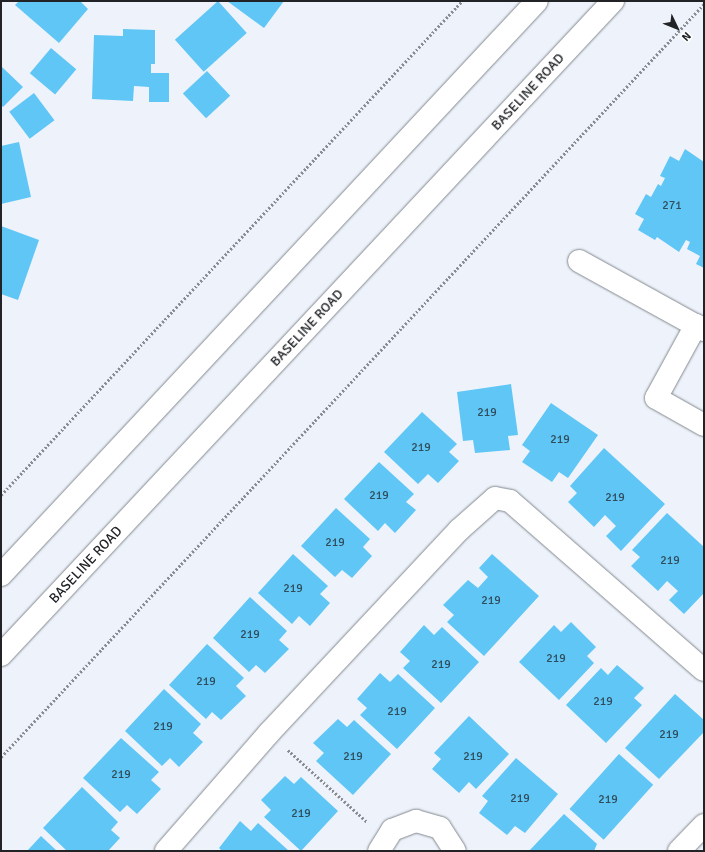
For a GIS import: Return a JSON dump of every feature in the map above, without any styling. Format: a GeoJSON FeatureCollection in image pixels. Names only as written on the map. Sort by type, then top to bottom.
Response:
{"type":"FeatureCollection","features":[{"type":"Feature","properties":{"kind":"main road"},"geometry":{"type":"LineString","coordinates":[[1,575],[537,1]]}},
{"type":"Feature","properties":{"kind":"main road","name":"BASELINE ROAD"},"geometry":{"type":"LineString","coordinates":[[1,655],[613,1]]}},
{"type":"Feature","properties":{"kind":"main road"},"geometry":{"type":"LineString","coordinates":[[579,261],[700,327],[656,398],[704,425]]}},
{"type":"Feature","properties":{"kind":"main road"},"geometry":{"type":"LineString","coordinates":[[166,851],[269,733],[459,530],[495,498],[510,501],[704,670]]}},
{"type":"Feature","properties":{"kind":"main road"},"geometry":{"type":"LineString","coordinates":[[378,851],[392,830],[416,821],[440,828],[455,851]]}},
{"type":"Feature","properties":{"kind":"main road"},"geometry":{"type":"LineString","coordinates":[[679,851],[704,825]]}},
{"type":"Feature","properties":{"kind":"path"},"geometry":{"type":"LineString","coordinates":[[1,494],[462,1]]}},
{"type":"Feature","properties":{"kind":"path"},"geometry":{"type":"LineString","coordinates":[[1,757],[704,4]]}},
{"type":"Feature","properties":{"kind":"path"},"geometry":{"type":"LineString","coordinates":[[269,733],[369,824]]}},
{"type":"Feature","properties":{"kind":"building"},"geometry":{"type":"Polygon","coordinates":[[[19,1],[80,1],[88,9],[59,43],[15,5],[19,1]]]}},
{"type":"Feature","properties":{"kind":"building"},"geometry":{"type":"Polygon","coordinates":[[[218,1],[247,33],[204,72],[175,40],[218,1]]]}},
{"type":"Feature","properties":{"kind":"building"},"geometry":{"type":"Polygon","coordinates":[[[227,1],[284,1],[264,28],[227,1]]]}},
{"type":"Feature","properties":{"kind":"building"},"geometry":{"type":"Polygon","coordinates":[[[123,29],[155,30],[155,64],[151,64],[151,73],[169,73],[169,102],[149,102],[149,87],[134,86],[133,101],[92,99],[94,35],[123,36],[123,29]]]}},
{"type":"Feature","properties":{"kind":"building"},"geometry":{"type":"Polygon","coordinates":[[[51,48],[76,69],[55,94],[30,73],[51,48]]]}},
{"type":"Feature","properties":{"kind":"building"},"geometry":{"type":"Polygon","coordinates":[[[2,67],[23,87],[3,107],[1,105],[2,67]]]}},
{"type":"Feature","properties":{"kind":"building"},"geometry":{"type":"Polygon","coordinates":[[[207,71],[230,96],[206,118],[183,94],[207,71]]]}},
{"type":"Feature","properties":{"kind":"building"},"geometry":{"type":"Polygon","coordinates":[[[34,93],[54,120],[30,139],[9,112],[34,93]]]}},
{"type":"Feature","properties":{"kind":"building"},"geometry":{"type":"Polygon","coordinates":[[[19,142],[31,197],[1,204],[1,146],[19,142]]]}},
{"type":"Feature","properties":{"kind":"building"},"geometry":{"type":"Polygon","coordinates":[[[685,149],[704,162],[704,268],[696,264],[700,256],[687,249],[690,242],[686,240],[679,252],[657,237],[655,240],[638,230],[644,219],[635,214],[646,194],[651,197],[658,184],[661,186],[665,178],[660,176],[670,156],[679,161],[685,149]]]}},
{"type":"Feature","properties":{"kind":"building"},"geometry":{"type":"Polygon","coordinates":[[[1,226],[39,240],[18,300],[1,294],[1,226]]]}},
{"type":"Feature","properties":{"kind":"building"},"geometry":{"type":"Polygon","coordinates":[[[511,384],[518,435],[508,436],[510,450],[475,453],[473,440],[463,441],[457,392],[511,384]]]}},
{"type":"Feature","properties":{"kind":"building"},"geometry":{"type":"Polygon","coordinates":[[[551,403],[598,435],[568,478],[559,472],[552,482],[522,462],[530,451],[522,445],[551,403]]]}},
{"type":"Feature","properties":{"kind":"building"},"geometry":{"type":"Polygon","coordinates":[[[422,412],[457,444],[449,452],[459,461],[438,483],[428,474],[418,484],[384,452],[422,412]]]}},
{"type":"Feature","properties":{"kind":"building"},"geometry":{"type":"Polygon","coordinates":[[[604,448],[665,504],[621,551],[606,536],[616,526],[605,515],[594,527],[568,502],[577,493],[570,486],[604,448]]]}},
{"type":"Feature","properties":{"kind":"building"},"geometry":{"type":"Polygon","coordinates":[[[379,462],[414,494],[406,502],[416,510],[395,533],[385,523],[378,531],[344,499],[379,462]]]}},
{"type":"Feature","properties":{"kind":"building"},"geometry":{"type":"Polygon","coordinates":[[[336,508],[370,539],[363,547],[372,556],[352,578],[342,570],[335,577],[301,546],[336,508]]]}},
{"type":"Feature","properties":{"kind":"building"},"geometry":{"type":"Polygon","coordinates":[[[667,513],[704,547],[704,593],[684,614],[669,600],[678,591],[667,581],[658,591],[631,566],[640,557],[632,550],[667,513]]]}},
{"type":"Feature","properties":{"kind":"building"},"geometry":{"type":"Polygon","coordinates":[[[293,554],[328,586],[320,594],[330,603],[310,626],[299,616],[292,624],[258,593],[293,554]]]}},
{"type":"Feature","properties":{"kind":"building"},"geometry":{"type":"Polygon","coordinates":[[[492,554],[539,596],[484,656],[447,622],[454,615],[443,605],[468,580],[478,588],[488,577],[479,568],[492,554]]]}},
{"type":"Feature","properties":{"kind":"building"},"geometry":{"type":"Polygon","coordinates":[[[250,597],[287,631],[279,640],[289,649],[265,673],[256,665],[249,672],[213,638],[250,597]]]}},
{"type":"Feature","properties":{"kind":"building"},"geometry":{"type":"Polygon","coordinates":[[[571,622],[596,647],[587,656],[594,663],[559,700],[519,662],[554,625],[561,632],[571,622]]]}},
{"type":"Feature","properties":{"kind":"building"},"geometry":{"type":"Polygon","coordinates":[[[424,625],[434,635],[442,627],[479,662],[441,703],[403,668],[410,661],[400,652],[424,625]]]}},
{"type":"Feature","properties":{"kind":"building"},"geometry":{"type":"Polygon","coordinates":[[[207,644],[244,678],[236,686],[246,696],[221,720],[212,712],[206,719],[169,685],[207,644]]]}},
{"type":"Feature","properties":{"kind":"building"},"geometry":{"type":"Polygon","coordinates":[[[617,665],[644,688],[634,698],[642,705],[606,743],[566,705],[601,668],[608,675],[617,665]]]}},
{"type":"Feature","properties":{"kind":"building"},"geometry":{"type":"Polygon","coordinates":[[[380,673],[390,682],[398,674],[435,708],[397,749],[360,715],[367,708],[357,699],[380,673]]]}},
{"type":"Feature","properties":{"kind":"building"},"geometry":{"type":"Polygon","coordinates":[[[164,689],[201,724],[193,733],[203,742],[179,767],[170,758],[162,766],[125,731],[164,689]]]}},
{"type":"Feature","properties":{"kind":"building"},"geometry":{"type":"Polygon","coordinates":[[[675,694],[704,720],[704,732],[659,779],[625,748],[675,694]]]}},
{"type":"Feature","properties":{"kind":"building"},"geometry":{"type":"Polygon","coordinates":[[[469,716],[509,754],[476,789],[469,782],[459,793],[432,769],[441,759],[434,753],[469,716]]]}},
{"type":"Feature","properties":{"kind":"building"},"geometry":{"type":"Polygon","coordinates":[[[338,719],[347,727],[354,720],[391,754],[353,795],[316,761],[324,753],[313,743],[338,719]]]}},
{"type":"Feature","properties":{"kind":"building"},"geometry":{"type":"Polygon","coordinates":[[[121,738],[159,772],[151,780],[161,789],[137,814],[127,805],[120,812],[83,778],[121,738]]]}},
{"type":"Feature","properties":{"kind":"building"},"geometry":{"type":"Polygon","coordinates":[[[619,754],[653,785],[604,840],[569,809],[619,754]]]}},
{"type":"Feature","properties":{"kind":"building"},"geometry":{"type":"Polygon","coordinates":[[[516,758],[558,794],[525,833],[515,826],[507,835],[479,813],[488,801],[482,796],[516,758]]]}},
{"type":"Feature","properties":{"kind":"building"},"geometry":{"type":"Polygon","coordinates":[[[285,776],[294,784],[301,777],[338,811],[301,851],[264,817],[271,810],[261,800],[285,776]]]}},
{"type":"Feature","properties":{"kind":"building"},"geometry":{"type":"Polygon","coordinates":[[[82,787],[118,822],[111,830],[120,838],[108,851],[67,851],[43,828],[82,787]]]}},
{"type":"Feature","properties":{"kind":"building"},"geometry":{"type":"Polygon","coordinates":[[[564,814],[597,844],[594,851],[529,851],[564,814]]]}},
{"type":"Feature","properties":{"kind":"building"},"geometry":{"type":"Polygon","coordinates":[[[240,821],[251,831],[258,823],[289,851],[222,851],[219,848],[240,821]]]}},
{"type":"Feature","properties":{"kind":"building"},"geometry":{"type":"Polygon","coordinates":[[[41,836],[57,851],[27,851],[41,836]]]}}]}
